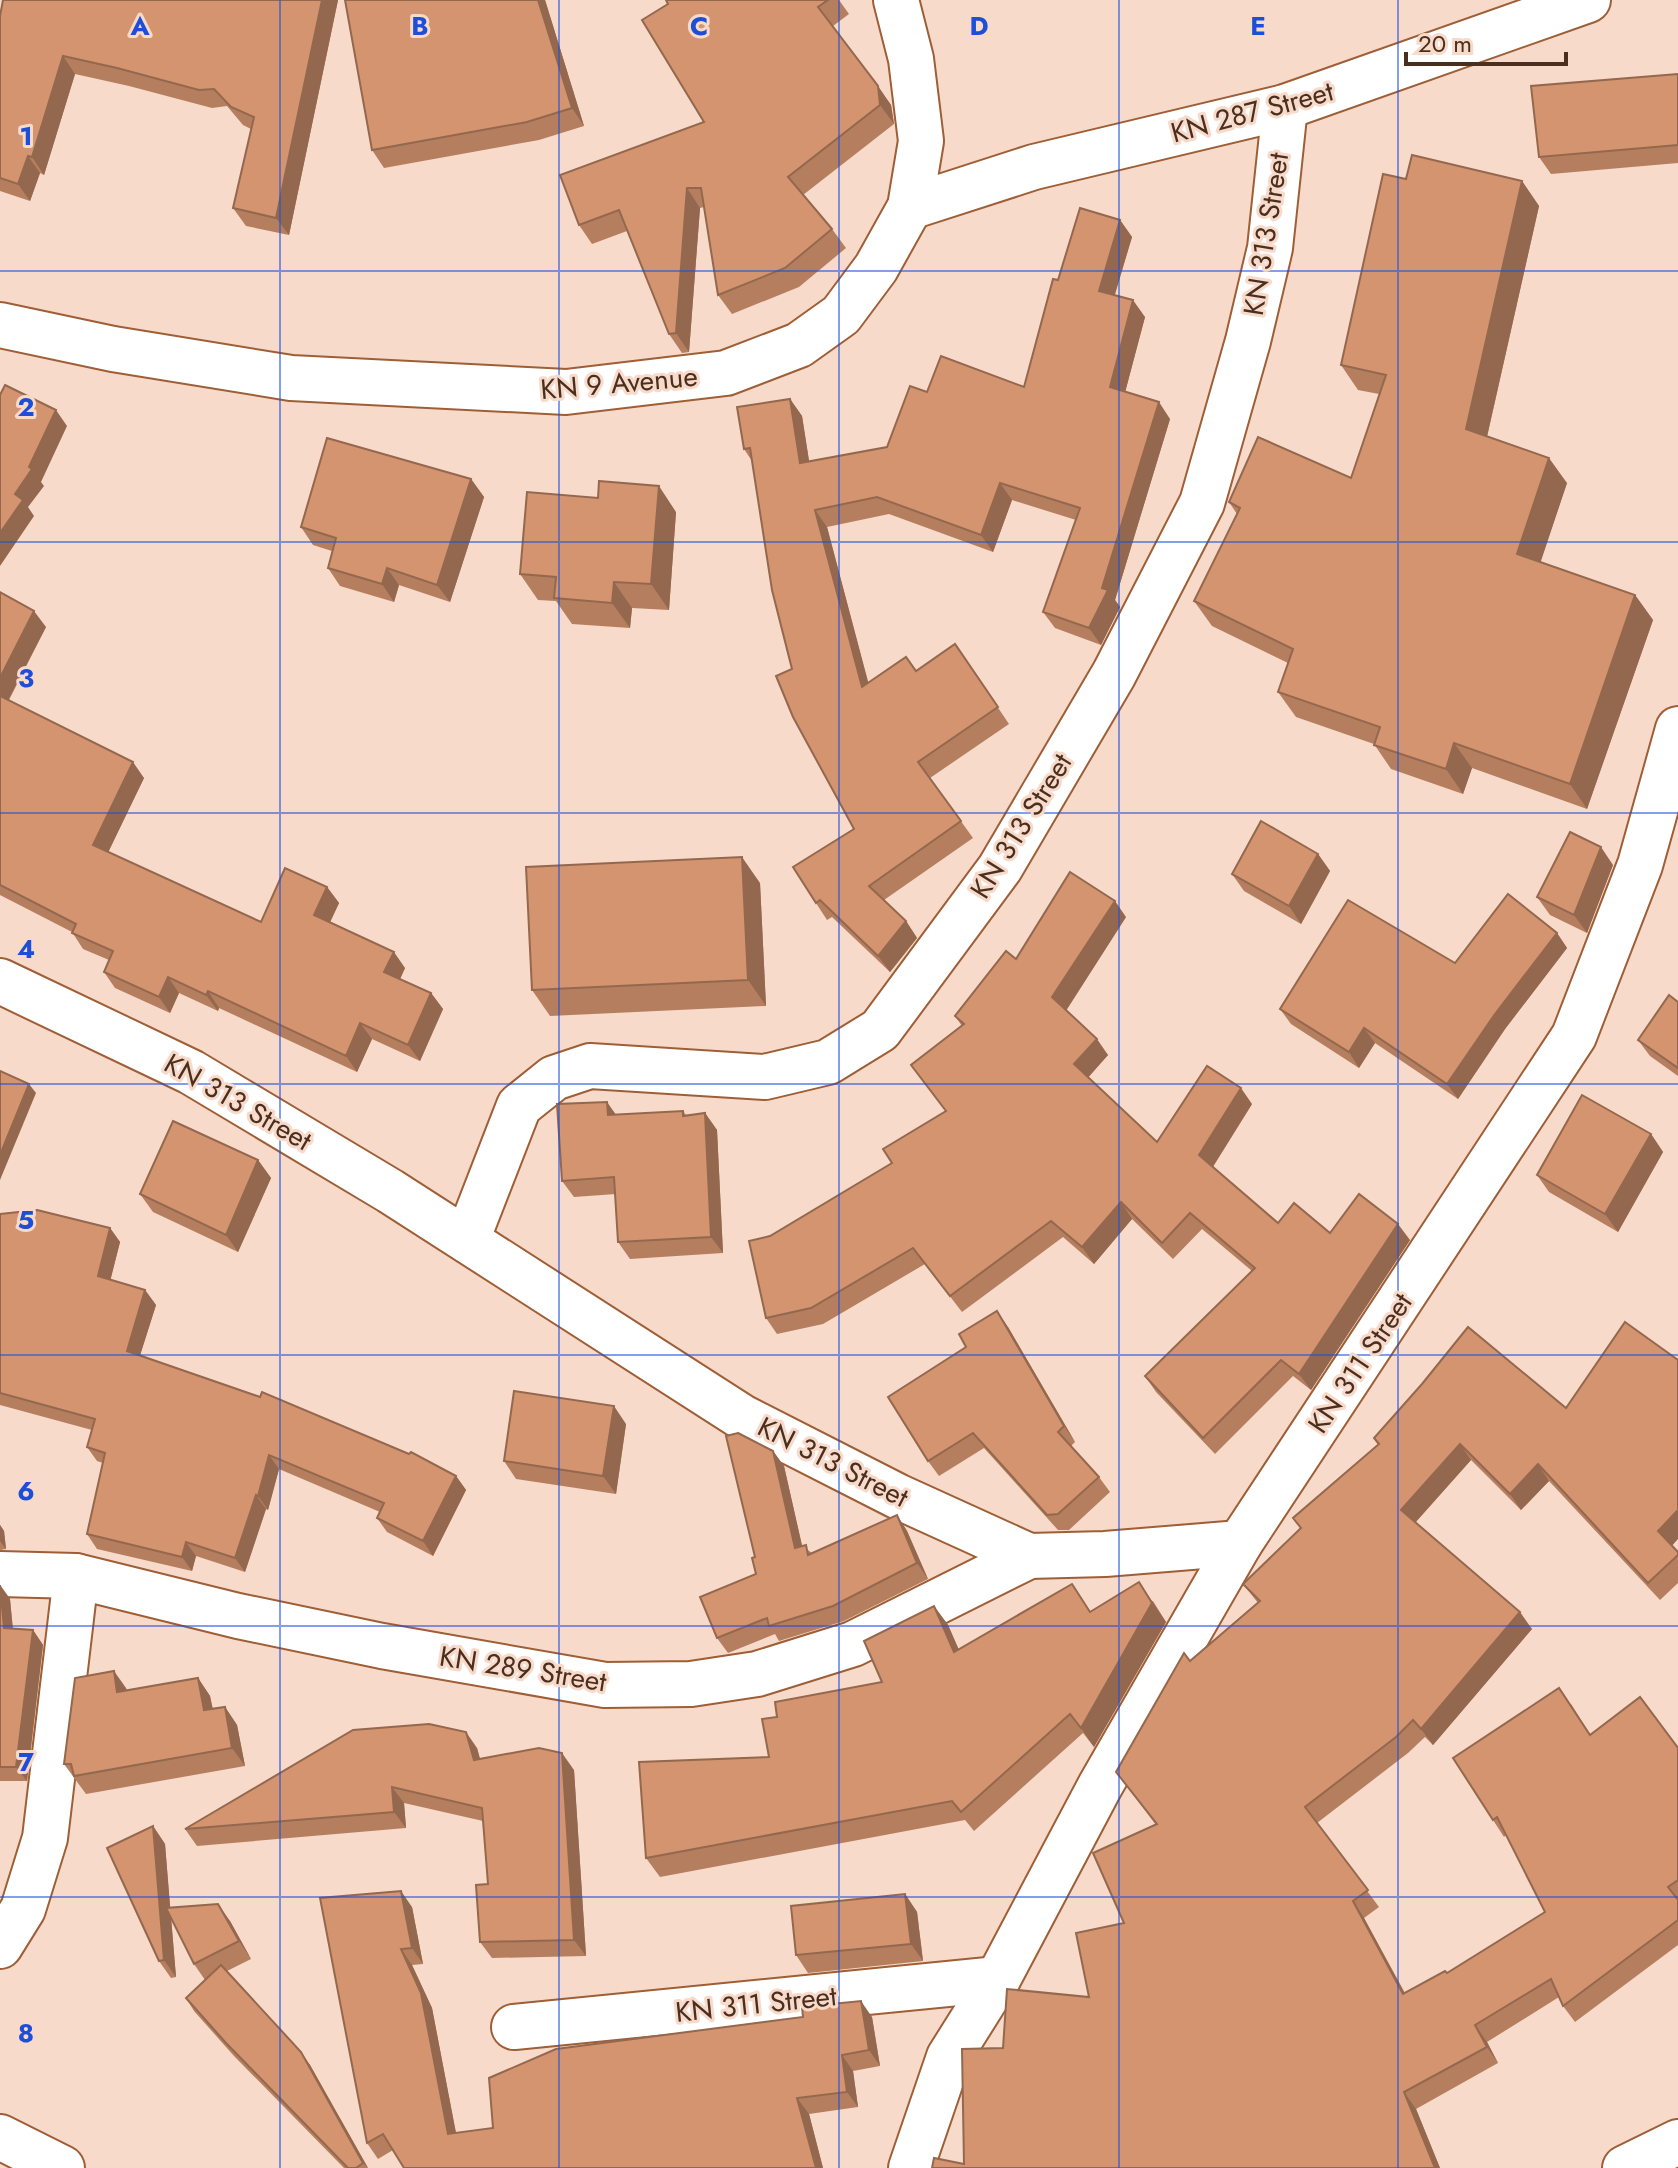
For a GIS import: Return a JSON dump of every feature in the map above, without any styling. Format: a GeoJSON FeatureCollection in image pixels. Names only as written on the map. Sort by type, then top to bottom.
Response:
{"type":"FeatureCollection","features":[{"type":"Feature","properties":{"kind":"street","name":"KN 9 Avenue"},"geometry":{"type":"LineString","coordinates":[[0,325],[113,349],[291,378],[566,392],[726,373],[799,345],[841,315],[876,268],[910,207],[921,141],[911,59],[896,0]]}},
{"type":"Feature","properties":{"kind":"street","name":"KN 287 Street"},"geometry":{"type":"LineString","coordinates":[[910,207],[1034,167],[1285,107],[1588,0]]}},
{"type":"Feature","properties":{"kind":"street","name":"KN 313 Street"},"geometry":{"type":"LineString","coordinates":[[467,1240],[519,1106],[554,1078],[590,1066],[765,1077],[828,1062],[880,1030],[1000,868],[1114,674],[1202,503],[1248,341],[1270,248],[1285,107]]}},
{"type":"Feature","properties":{"kind":"street","name":"KN 311 Street"},"geometry":{"type":"LineString","coordinates":[[911,2168],[949,2057],[998,1979],[1100,1786],[1240,1543],[1574,1036],[1640,865],[1678,729]]}},
{"type":"Feature","properties":{"kind":"street","name":"KN 313 Street"},"geometry":{"type":"LineString","coordinates":[[0,981],[191,1072],[390,1191],[742,1417],[897,1496],[1029,1556],[1105,1554],[1240,1543]]}},
{"type":"Feature","properties":{"kind":"street","name":"KN 289 Street"},"geometry":{"type":"LineString","coordinates":[[0,1574],[76,1576],[238,1616],[382,1646],[605,1685],[691,1684],[757,1674],[853,1644],[1029,1556]]}},
{"type":"Feature","properties":{"kind":"street"},"geometry":{"type":"LineString","coordinates":[[0,1946],[23,1909],[45,1838],[76,1576]]}},
{"type":"Feature","properties":{"kind":"street","name":"KN 311 Street"},"geometry":{"type":"LineString","coordinates":[[514,2027],[998,1979]]}},
{"type":"Feature","properties":{"kind":"street"},"geometry":{"type":"LineString","coordinates":[[0,2137],[62,2168]]}},
{"type":"Feature","properties":{"kind":"street"},"geometry":{"type":"LineString","coordinates":[[1625,2168],[1678,2142]]}},
{"type":"Feature","properties":{"kind":"building"},"geometry":{"type":"Polygon","coordinates":[[[3,0],[322,0],[276,218],[233,208],[254,117],[231,107],[214,89],[199,90],[63,56],[32,157],[28,156],[18,184],[0,178],[0,16],[3,0]]]}},
{"type":"Feature","properties":{"kind":"building"},"geometry":{"type":"Polygon","coordinates":[[[345,0],[538,0],[572,108],[527,122],[372,150],[345,0]]]}},
{"type":"Feature","properties":{"kind":"building"},"geometry":{"type":"Polygon","coordinates":[[[666,0],[828,0],[818,7],[878,86],[880,105],[788,177],[832,229],[785,268],[718,295],[701,188],[687,188],[676,333],[669,334],[619,210],[579,225],[560,175],[704,122],[642,20],[668,4],[666,0]]]}},
{"type":"Feature","properties":{"kind":"building"},"geometry":{"type":"Polygon","coordinates":[[[1678,74],[1678,145],[1539,157],[1531,86],[1678,74]]]}},
{"type":"Feature","properties":{"kind":"building"},"geometry":{"type":"Polygon","coordinates":[[[1412,155],[1522,181],[1466,429],[1549,458],[1517,554],[1635,595],[1570,784],[1454,743],[1446,769],[1374,745],[1380,727],[1278,692],[1293,649],[1194,601],[1240,508],[1229,502],[1258,437],[1351,478],[1386,375],[1341,365],[1383,174],[1406,179],[1412,155]]]}},
{"type":"Feature","properties":{"kind":"building"},"geometry":{"type":"Polygon","coordinates":[[[1080,208],[1120,220],[1099,291],[1133,300],[1110,387],[1159,402],[1102,588],[1108,590],[1089,628],[1043,612],[1080,508],[1000,483],[981,535],[877,497],[815,510],[862,687],[906,657],[916,671],[955,644],[998,707],[918,762],[961,821],[869,886],[906,921],[878,956],[820,900],[816,903],[793,867],[854,829],[793,717],[776,676],[792,669],[772,590],[750,448],[744,449],[737,407],[790,399],[800,463],[887,447],[910,386],[927,392],[941,356],[1024,387],[1053,279],[1058,280],[1080,208]]]}},
{"type":"Feature","properties":{"kind":"building"},"geometry":{"type":"Polygon","coordinates":[[[5,385],[56,410],[29,467],[32,469],[15,494],[23,500],[0,533],[0,395],[5,385]]]}},
{"type":"Feature","properties":{"kind":"building"},"geometry":{"type":"Polygon","coordinates":[[[327,438],[471,479],[437,585],[387,568],[382,584],[328,568],[336,538],[301,527],[327,438]]]}},
{"type":"Feature","properties":{"kind":"building"},"geometry":{"type":"Polygon","coordinates":[[[599,481],[659,486],[651,584],[614,582],[612,603],[554,598],[556,577],[520,574],[527,492],[598,498],[599,481]]]}},
{"type":"Feature","properties":{"kind":"building"},"geometry":{"type":"Polygon","coordinates":[[[0,592],[34,611],[0,678],[0,592]]]}},
{"type":"Feature","properties":{"kind":"building"},"geometry":{"type":"Polygon","coordinates":[[[0,696],[133,762],[93,845],[261,922],[285,868],[327,887],[314,915],[394,952],[384,972],[431,993],[408,1045],[360,1023],[346,1056],[208,991],[206,995],[168,977],[159,997],[104,972],[113,951],[72,933],[76,924],[0,885],[0,696]]]}},
{"type":"Feature","properties":{"kind":"building"},"geometry":{"type":"Polygon","coordinates":[[[1261,821],[1318,854],[1289,906],[1232,874],[1261,821]]]}},
{"type":"Feature","properties":{"kind":"building"},"geometry":{"type":"Polygon","coordinates":[[[1570,832],[1601,847],[1574,915],[1537,897],[1570,832]]]}},
{"type":"Feature","properties":{"kind":"building"},"geometry":{"type":"Polygon","coordinates":[[[742,857],[748,980],[532,990],[526,867],[742,857]]]}},
{"type":"Feature","properties":{"kind":"building"},"geometry":{"type":"Polygon","coordinates":[[[1070,872],[1115,901],[1052,997],[1097,1039],[1074,1064],[1157,1142],[1207,1066],[1241,1088],[1199,1155],[1278,1223],[1294,1203],[1330,1233],[1359,1194],[1398,1224],[1299,1374],[1281,1360],[1203,1438],[1145,1376],[1255,1268],[1190,1213],[1162,1243],[1121,1202],[1082,1247],[1051,1221],[950,1296],[913,1248],[811,1308],[766,1318],[749,1241],[770,1236],[892,1163],[883,1149],[946,1111],[911,1065],[964,1024],[955,1016],[1006,951],[1016,959],[1070,872]]]}},
{"type":"Feature","properties":{"kind":"building"},"geometry":{"type":"Polygon","coordinates":[[[1508,894],[1557,933],[1495,1014],[1447,1084],[1364,1028],[1349,1052],[1280,1009],[1348,900],[1455,963],[1508,894]]]}},
{"type":"Feature","properties":{"kind":"building"},"geometry":{"type":"Polygon","coordinates":[[[1669,995],[1678,1002],[1678,1068],[1638,1040],[1669,995]]]}},
{"type":"Feature","properties":{"kind":"building"},"geometry":{"type":"Polygon","coordinates":[[[0,1071],[29,1084],[0,1155],[0,1071]]]}},
{"type":"Feature","properties":{"kind":"building"},"geometry":{"type":"Polygon","coordinates":[[[1582,1095],[1651,1134],[1605,1214],[1537,1175],[1582,1095]]]}},
{"type":"Feature","properties":{"kind":"building"},"geometry":{"type":"Polygon","coordinates":[[[607,1102],[608,1115],[683,1111],[683,1116],[705,1113],[711,1237],[618,1242],[614,1177],[562,1181],[557,1104],[607,1102]]]}},
{"type":"Feature","properties":{"kind":"building"},"geometry":{"type":"Polygon","coordinates":[[[173,1121],[258,1160],[226,1235],[140,1194],[173,1121]]]}},
{"type":"Feature","properties":{"kind":"building"},"geometry":{"type":"Polygon","coordinates":[[[37,1210],[110,1228],[98,1276],[145,1290],[127,1351],[260,1397],[262,1392],[409,1454],[411,1452],[456,1476],[423,1541],[377,1518],[384,1503],[269,1455],[258,1496],[235,1558],[186,1542],[182,1557],[87,1534],[105,1453],[87,1447],[95,1419],[0,1393],[0,1214],[37,1210]]]}},
{"type":"Feature","properties":{"kind":"building"},"geometry":{"type":"Polygon","coordinates":[[[997,1311],[1064,1426],[1058,1432],[1099,1477],[1058,1514],[1047,1515],[973,1433],[928,1461],[888,1397],[966,1347],[959,1334],[997,1311]]]}},
{"type":"Feature","properties":{"kind":"building"},"geometry":{"type":"Polygon","coordinates":[[[1625,1322],[1678,1360],[1678,1510],[1658,1531],[1678,1555],[1648,1583],[1538,1464],[1510,1494],[1460,1444],[1401,1510],[1520,1612],[1421,1729],[1413,1720],[1396,1737],[1305,1807],[1368,1890],[1353,1901],[1403,1994],[1445,1971],[1447,1973],[1545,1912],[1497,1817],[1493,1820],[1453,1758],[1559,1688],[1590,1735],[1640,1697],[1678,1748],[1678,1880],[1668,1887],[1678,1900],[1678,1920],[1563,2006],[1551,1979],[1475,2025],[1487,2047],[1404,2092],[1435,2168],[932,2168],[934,2158],[964,2164],[962,2049],[1003,2048],[1007,1989],[1089,1997],[1076,1933],[1124,1923],[1093,1853],[1157,1824],[1116,1772],[1184,1653],[1190,1661],[1260,1601],[1243,1584],[1301,1528],[1293,1518],[1379,1444],[1374,1438],[1468,1327],[1566,1408],[1625,1322]]]}},
{"type":"Feature","properties":{"kind":"building"},"geometry":{"type":"Polygon","coordinates":[[[514,1391],[614,1406],[603,1476],[504,1461],[514,1391]]]}},
{"type":"Feature","properties":{"kind":"building"},"geometry":{"type":"Polygon","coordinates":[[[738,1433],[773,1451],[795,1548],[806,1545],[808,1555],[897,1515],[917,1563],[833,1606],[769,1626],[767,1618],[717,1638],[700,1597],[756,1574],[752,1558],[755,1557],[726,1436],[738,1433]]]}},
{"type":"Feature","properties":{"kind":"building"},"geometry":{"type":"Polygon","coordinates":[[[1139,1582],[1152,1603],[1081,1728],[1070,1714],[961,1812],[952,1801],[646,1858],[639,1762],[769,1757],[762,1719],[777,1717],[775,1702],[882,1682],[864,1641],[934,1606],[954,1652],[1072,1584],[1090,1612],[1139,1582]]]}},
{"type":"Feature","properties":{"kind":"building"},"geometry":{"type":"Polygon","coordinates":[[[0,1585],[4,1628],[33,1630],[16,1767],[0,1767],[0,1585]]]}},
{"type":"Feature","properties":{"kind":"building"},"geometry":{"type":"Polygon","coordinates":[[[114,1671],[117,1692],[198,1678],[204,1710],[225,1707],[232,1748],[74,1776],[71,1764],[64,1764],[75,1678],[114,1671]]]}},
{"type":"Feature","properties":{"kind":"building"},"geometry":{"type":"Polygon","coordinates":[[[429,1724],[466,1732],[474,1760],[539,1748],[562,1753],[574,1940],[480,1942],[476,1885],[488,1884],[482,1808],[392,1787],[394,1812],[185,1829],[353,1730],[429,1724]]]}},
{"type":"Feature","properties":{"kind":"building"},"geometry":{"type":"Polygon","coordinates":[[[153,1826],[164,1960],[159,1961],[107,1848],[153,1826]]]}},
{"type":"Feature","properties":{"kind":"building"},"geometry":{"type":"Polygon","coordinates":[[[401,1891],[412,1948],[401,1949],[421,1993],[448,2134],[493,2128],[489,2078],[556,2049],[803,2017],[802,2007],[861,2001],[869,2050],[842,2055],[847,2092],[797,2098],[816,2168],[404,2168],[383,2134],[367,2143],[320,1898],[401,1891]]]}},
{"type":"Feature","properties":{"kind":"building"},"geometry":{"type":"Polygon","coordinates":[[[905,1894],[911,1944],[796,1955],[791,1906],[905,1894]]]}},
{"type":"Feature","properties":{"kind":"building"},"geometry":{"type":"Polygon","coordinates":[[[218,1904],[239,1941],[194,1964],[166,1908],[218,1904]]]}},
{"type":"Feature","properties":{"kind":"building"},"geometry":{"type":"Polygon","coordinates":[[[221,1965],[301,2052],[363,2163],[356,2168],[348,2168],[186,1998],[221,1965]]]}}]}
